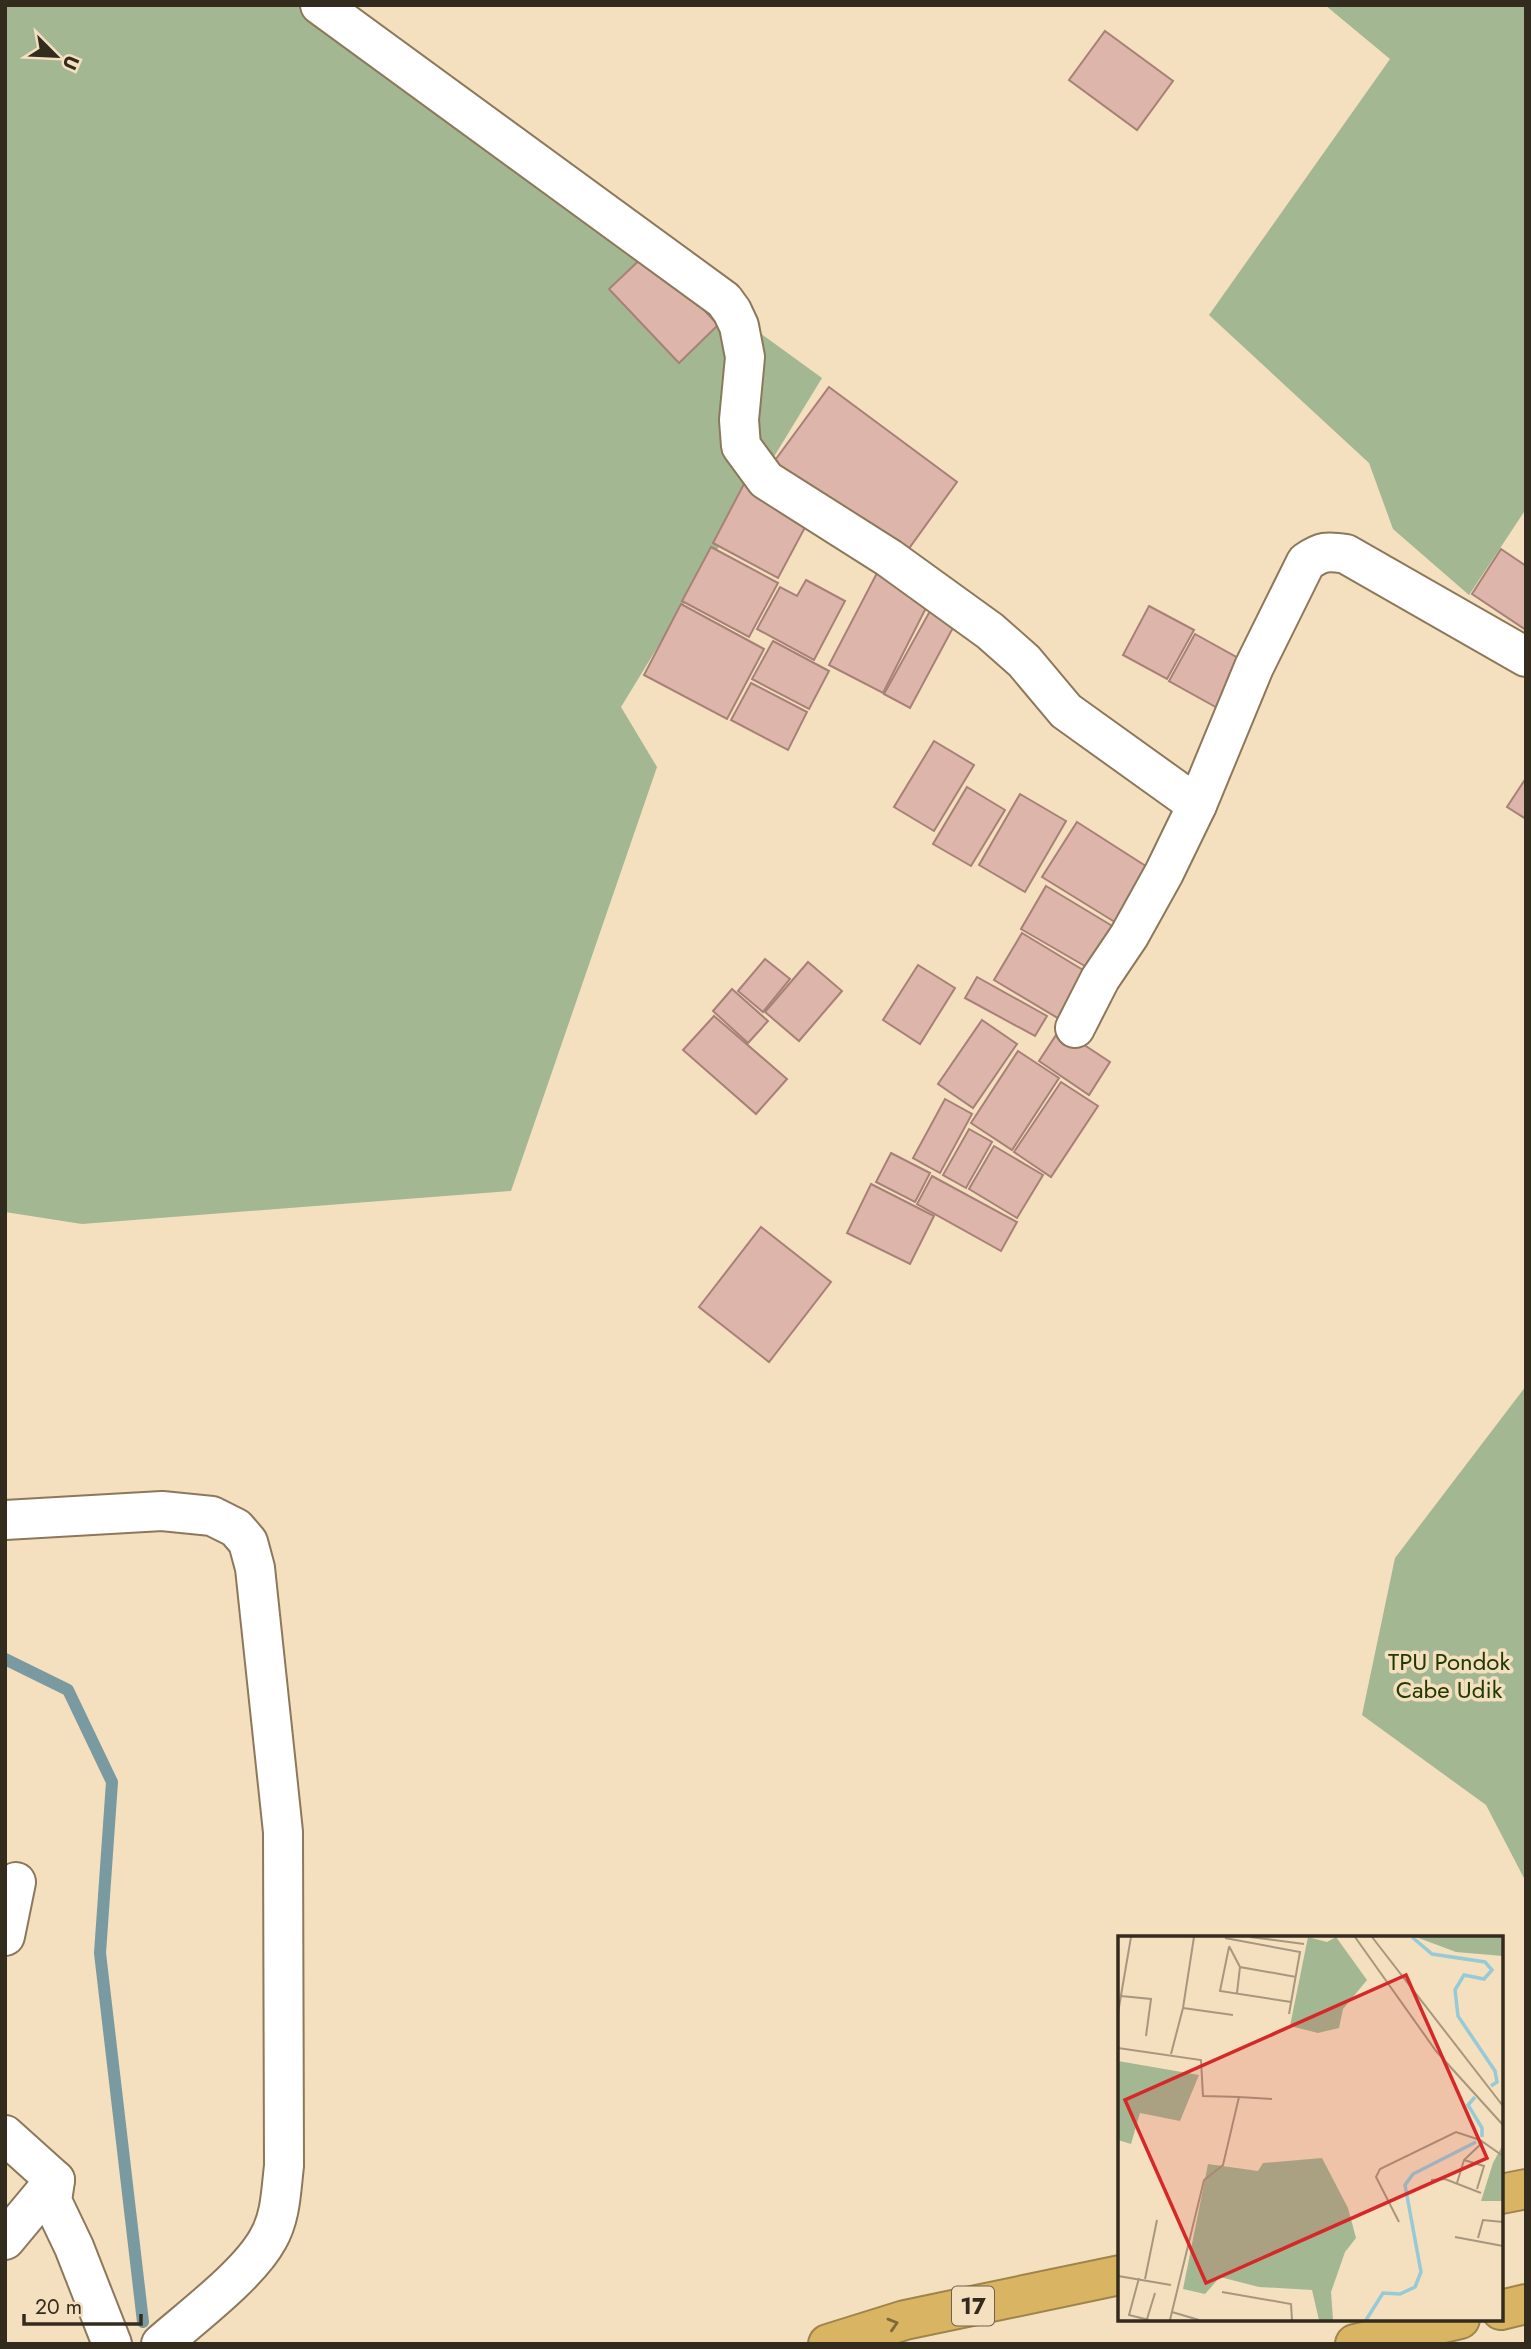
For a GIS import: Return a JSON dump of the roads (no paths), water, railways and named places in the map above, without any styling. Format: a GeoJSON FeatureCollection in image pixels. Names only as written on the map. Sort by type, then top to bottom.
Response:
{"type":"FeatureCollection","features":[{"type":"Feature","properties":{"kind":"highway"},"geometry":{"type":"LineString","coordinates":[[1503,2194],[1526,2189]]}},
{"type":"Feature","properties":{"kind":"highway","name":"17"},"geometry":{"type":"LineString","coordinates":[[828,2344],[905,2320],[1118,2275]]}},
{"type":"Feature","properties":{"kind":"highway"},"geometry":{"type":"LineString","coordinates":[[1503,2310],[1526,2304]]}},
{"type":"Feature","properties":{"kind":"highway"},"geometry":{"type":"LineString","coordinates":[[1355,2344],[1452,2321]]}},
{"type":"Feature","properties":{"kind":"street"},"geometry":{"type":"LineString","coordinates":[[320,5],[724,300],[733,311],[739,326],[745,357],[739,420],[741,446],[766,480],[889,558],[990,631],[1024,661],[1066,711],[1197,805]]}},
{"type":"Feature","properties":{"kind":"street"},"geometry":{"type":"LineString","coordinates":[[1075,1028],[1100,979],[1129,936],[1164,873],[1197,805],[1254,667],[1306,562],[1328,551],[1346,554],[1526,657]]}},
{"type":"Feature","properties":{"kind":"street"},"geometry":{"type":"LineString","coordinates":[[5,1520],[162,1511],[212,1516],[236,1528],[248,1542],[255,1568],[283,1832],[284,2166],[279,2211],[269,2237],[253,2261],[161,2344]]}},
{"type":"Feature","properties":{"kind":"street"},"geometry":{"type":"LineString","coordinates":[[5,1936],[16,1882]]}},
{"type":"Feature","properties":{"kind":"street"},"geometry":{"type":"LineString","coordinates":[[5,2135],[55,2180]]}},
{"type":"Feature","properties":{"kind":"street"},"geometry":{"type":"LineString","coordinates":[[5,2240],[55,2180]]}},
{"type":"Feature","properties":{"kind":"street"},"geometry":{"type":"LineString","coordinates":[[55,2180],[52,2200],[74,2247],[112,2344]]}},
{"type":"Feature","properties":{"kind":"waterway"},"geometry":{"type":"LineString","coordinates":[[5,1659],[68,1690],[112,1782],[100,1953],[143,2322]]}},
{"type":"Feature","properties":{"kind":"park label","name":"TPU Pondok Cabe Udik"},"geometry":{"type":"Point","coordinates":[1449,1676]}}]}
